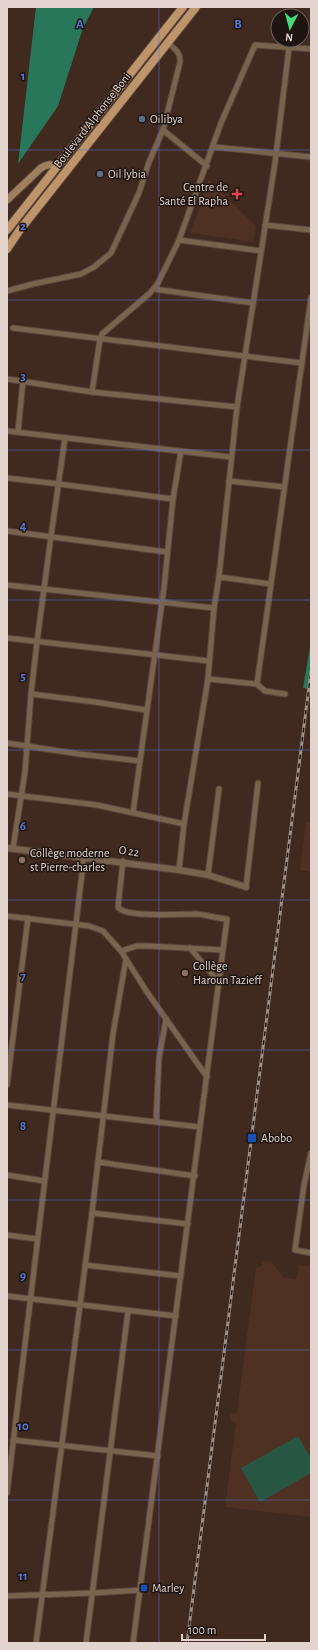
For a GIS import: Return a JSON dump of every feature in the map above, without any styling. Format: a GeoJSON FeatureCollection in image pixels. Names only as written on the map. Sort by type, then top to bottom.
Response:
{"type":"FeatureCollection","features":[{"type":"Feature","properties":{"kind":"main road"},"geometry":{"type":"LineString","coordinates":[[7,230],[183,7]]}},
{"type":"Feature","properties":{"kind":"main road","name":"Boulevard Alphonse Boni"},"geometry":{"type":"LineString","coordinates":[[7,249],[19,231],[196,7]]}},
{"type":"Feature","properties":{"kind":"main road"},"geometry":{"type":"LineString","coordinates":[[7,200],[41,168],[52,164],[58,166]]}},
{"type":"Feature","properties":{"kind":"street"},"geometry":{"type":"LineString","coordinates":[[7,291],[81,274],[107,257],[122,231],[139,193],[149,162],[163,130],[180,62],[178,53],[168,43]]}},
{"type":"Feature","properties":{"kind":"street"},"geometry":{"type":"LineString","coordinates":[[92,392],[100,338],[105,330],[154,289],[179,240],[222,123],[255,45],[270,46]]}},
{"type":"Feature","properties":{"kind":"street"},"geometry":{"type":"LineString","coordinates":[[179,870],[184,824],[208,680],[214,608],[219,577],[237,407],[276,153],[289,48],[311,49]]}},
{"type":"Feature","properties":{"kind":"street"},"geometry":{"type":"LineString","coordinates":[[163,130],[207,166]]}},
{"type":"Feature","properties":{"kind":"street"},"geometry":{"type":"LineString","coordinates":[[214,147],[311,157]]}},
{"type":"Feature","properties":{"kind":"street"},"geometry":{"type":"LineString","coordinates":[[265,225],[311,230]]}},
{"type":"Feature","properties":{"kind":"street"},"geometry":{"type":"LineString","coordinates":[[179,240],[261,251]]}},
{"type":"Feature","properties":{"kind":"street"},"geometry":{"type":"LineString","coordinates":[[154,289],[253,303]]}},
{"type":"Feature","properties":{"kind":"street"},"geometry":{"type":"LineString","coordinates":[[257,684],[311,298]]}},
{"type":"Feature","properties":{"kind":"street"},"geometry":{"type":"LineString","coordinates":[[13,328],[302,363]]}},
{"type":"Feature","properties":{"kind":"street"},"geometry":{"type":"LineString","coordinates":[[7,379],[92,392],[237,407]]}},
{"type":"Feature","properties":{"kind":"street"},"geometry":{"type":"LineString","coordinates":[[18,432],[24,382]]}},
{"type":"Feature","properties":{"kind":"street"},"geometry":{"type":"LineString","coordinates":[[7,431],[231,457]]}},
{"type":"Feature","properties":{"kind":"street"},"geometry":{"type":"LineString","coordinates":[[10,848],[21,796],[37,642],[65,438]]}},
{"type":"Feature","properties":{"kind":"street"},"geometry":{"type":"LineString","coordinates":[[134,813],[173,499],[181,451]]}},
{"type":"Feature","properties":{"kind":"street"},"geometry":{"type":"LineString","coordinates":[[7,478],[173,499]]}},
{"type":"Feature","properties":{"kind":"street"},"geometry":{"type":"LineString","coordinates":[[228,481],[284,487]]}},
{"type":"Feature","properties":{"kind":"street"},"geometry":{"type":"LineString","coordinates":[[7,531],[167,552]]}},
{"type":"Feature","properties":{"kind":"street"},"geometry":{"type":"LineString","coordinates":[[219,577],[271,584]]}},
{"type":"Feature","properties":{"kind":"street"},"geometry":{"type":"LineString","coordinates":[[7,586],[214,608]]}},
{"type":"Feature","properties":{"kind":"street"},"geometry":{"type":"LineString","coordinates":[[7,638],[153,656],[209,661]]}},
{"type":"Feature","properties":{"kind":"street"},"geometry":{"type":"LineString","coordinates":[[208,680],[257,684],[266,691],[285,694]]}},
{"type":"Feature","properties":{"kind":"street"},"geometry":{"type":"LineString","coordinates":[[31,694],[146,710]]}},
{"type":"Feature","properties":{"kind":"street"},"geometry":{"type":"LineString","coordinates":[[7,742],[79,754],[140,761]]}},
{"type":"Feature","properties":{"kind":"street"},"geometry":{"type":"LineString","coordinates":[[246,886],[258,783]]}},
{"type":"Feature","properties":{"kind":"street"},"geometry":{"type":"LineString","coordinates":[[208,875],[219,789]]}},
{"type":"Feature","properties":{"kind":"street"},"geometry":{"type":"LineString","coordinates":[[7,794],[97,806],[184,824]]}},
{"type":"Feature","properties":{"kind":"street","name":"O 22"},"geometry":{"type":"LineString","coordinates":[[10,848],[84,856],[179,870],[208,875],[246,886]]}},
{"type":"Feature","properties":{"kind":"street"},"geometry":{"type":"LineString","coordinates":[[7,1493],[9,1455],[13,1440],[31,1299],[84,856]]}},
{"type":"Feature","properties":{"kind":"street"},"geometry":{"type":"LineString","coordinates":[[122,861],[118,907],[120,910],[138,913],[198,914],[227,919],[206,1076],[195,1176],[133,1643]]}},
{"type":"Feature","properties":{"kind":"street"},"geometry":{"type":"LineString","coordinates":[[7,916],[89,926],[103,931],[121,950],[166,1019],[206,1076]]}},
{"type":"Feature","properties":{"kind":"street"},"geometry":{"type":"LineString","coordinates":[[7,1085],[28,918]]}},
{"type":"Feature","properties":{"kind":"street"},"geometry":{"type":"LineString","coordinates":[[121,950],[143,946],[222,950]]}},
{"type":"Feature","properties":{"kind":"street"},"geometry":{"type":"LineString","coordinates":[[190,948],[218,981]]}},
{"type":"Feature","properties":{"kind":"street"},"geometry":{"type":"LineString","coordinates":[[36,1643],[114,1034],[126,959]]}},
{"type":"Feature","properties":{"kind":"street"},"geometry":{"type":"LineString","coordinates":[[156,1121],[160,1058],[166,1019]]}},
{"type":"Feature","properties":{"kind":"street"},"geometry":{"type":"LineString","coordinates":[[7,1105],[200,1127]]}},
{"type":"Feature","properties":{"kind":"street"},"geometry":{"type":"LineString","coordinates":[[311,1153],[304,1185],[294,1250],[311,1253]]}},
{"type":"Feature","properties":{"kind":"street"},"geometry":{"type":"LineString","coordinates":[[98,1162],[195,1176]]}},
{"type":"Feature","properties":{"kind":"street"},"geometry":{"type":"LineString","coordinates":[[7,1175],[44,1181]]}},
{"type":"Feature","properties":{"kind":"street"},"geometry":{"type":"LineString","coordinates":[[92,1213],[188,1224]]}},
{"type":"Feature","properties":{"kind":"street"},"geometry":{"type":"LineString","coordinates":[[7,1235],[37,1239]]}},
{"type":"Feature","properties":{"kind":"street"},"geometry":{"type":"LineString","coordinates":[[85,1265],[181,1276]]}},
{"type":"Feature","properties":{"kind":"street"},"geometry":{"type":"LineString","coordinates":[[7,1296],[176,1316]]}},
{"type":"Feature","properties":{"kind":"street"},"geometry":{"type":"LineString","coordinates":[[86,1643],[128,1311]]}},
{"type":"Feature","properties":{"kind":"street"},"geometry":{"type":"LineString","coordinates":[[13,1440],[158,1456]]}},
{"type":"Feature","properties":{"kind":"street"},"geometry":{"type":"LineString","coordinates":[[7,1596],[93,1594],[141,1590]]}},
{"type":"Feature","properties":{"kind":"shaded area"},"geometry":{"type":"Polygon","coordinates":[[[209,180],[256,226],[253,242],[190,233],[209,180]]]}},
{"type":"Feature","properties":{"kind":"shaded area"},"geometry":{"type":"Polygon","coordinates":[[[306,822],[311,823],[311,872],[300,870],[306,822]]]}},
{"type":"Feature","properties":{"kind":"shaded area"},"geometry":{"type":"Polygon","coordinates":[[[263,1261],[272,1262],[283,1277],[296,1279],[299,1265],[311,1266],[311,1517],[225,1507],[236,1423],[230,1419],[231,1414],[237,1412],[256,1268],[262,1266],[263,1261]]]}},
{"type":"Feature","properties":{"kind":"green space"},"geometry":{"type":"Polygon","coordinates":[[[36,7],[94,7],[83,28],[58,106],[18,164],[36,7]]]}},
{"type":"Feature","properties":{"kind":"green space"},"geometry":{"type":"Polygon","coordinates":[[[311,641],[311,689],[303,688],[311,641]]]}},
{"type":"Feature","properties":{"kind":"green space"},"geometry":{"type":"Polygon","coordinates":[[[298,1436],[311,1458],[311,1473],[260,1502],[241,1468],[298,1436]]]}},
{"type":"Feature","properties":{"kind":"railway"},"geometry":{"type":"LineString","coordinates":[[187,1643],[311,671]]}},
{"type":"Feature","properties":{"kind":"place","name":"Oilibya"},"geometry":{"type":"Point","coordinates":[142,119]}},
{"type":"Feature","properties":{"kind":"place","name":"Oil lybia"},"geometry":{"type":"Point","coordinates":[100,174]}},
{"type":"Feature","properties":{"kind":"place","name":"Centre de Santé El Rapha"},"geometry":{"type":"Point","coordinates":[237,194]}},
{"type":"Feature","properties":{"kind":"place","name":"Collège moderne st Pierre-charles"},"geometry":{"type":"Point","coordinates":[22,860]}},
{"type":"Feature","properties":{"kind":"place","name":"Collège Haroun Tazieff"},"geometry":{"type":"Point","coordinates":[185,973]}},
{"type":"Feature","properties":{"kind":"place","name":"Abobo"},"geometry":{"type":"Point","coordinates":[252,1138]}},
{"type":"Feature","properties":{"kind":"place","name":"Marley"},"geometry":{"type":"Point","coordinates":[144,1588]}}]}
